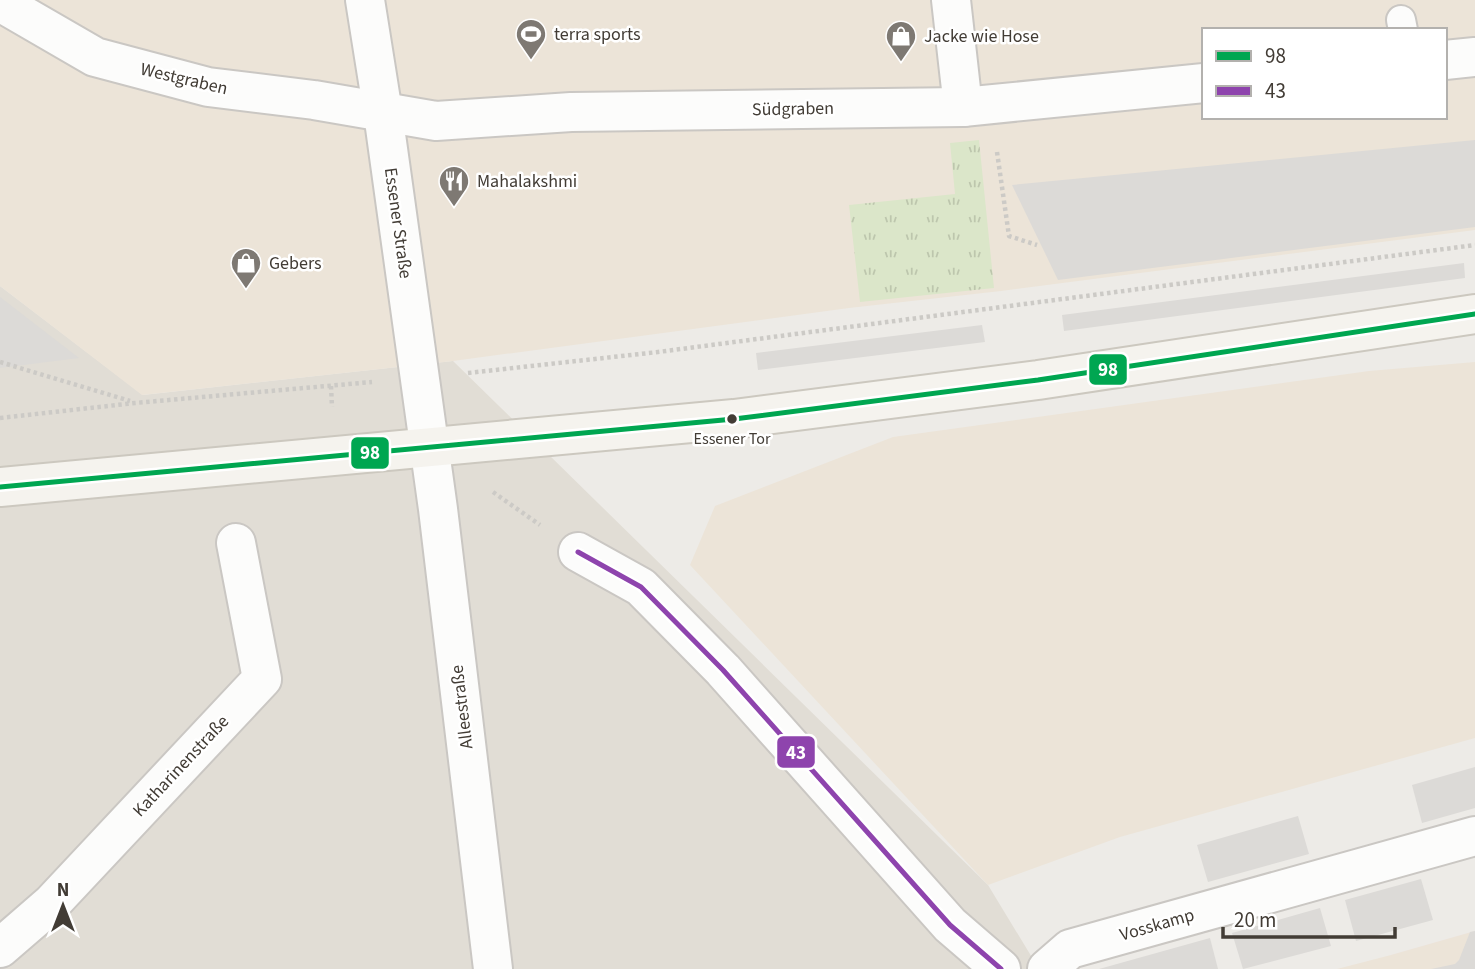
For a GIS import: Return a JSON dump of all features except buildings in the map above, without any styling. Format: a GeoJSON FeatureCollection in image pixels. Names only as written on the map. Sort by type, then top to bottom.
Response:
{"type":"FeatureCollection","features":[{"type":"Feature","properties":{"kind":"main road"},"geometry":{"type":"LineString","coordinates":[[0,487],[734,419],[1038,380],[1475,314]]}},
{"type":"Feature","properties":{"kind":"street","name":"Essener Straße"},"geometry":{"type":"LineString","coordinates":[[365,0],[428,446]]}},
{"type":"Feature","properties":{"kind":"street"},"geometry":{"type":"LineString","coordinates":[[951,0],[963,107]]}},
{"type":"Feature","properties":{"kind":"street","name":"Westgraben"},"geometry":{"type":"LineString","coordinates":[[0,2],[95,57],[208,87],[314,100],[383,113]]}},
{"type":"Feature","properties":{"kind":"street"},"geometry":{"type":"LineString","coordinates":[[1447,60],[1475,57]]}},
{"type":"Feature","properties":{"kind":"street","name":"Südgraben"},"geometry":{"type":"LineString","coordinates":[[383,113],[436,121],[571,112],[963,107],[1202,83]]}},
{"type":"Feature","properties":{"kind":"street","name":"Alleestraße"},"geometry":{"type":"LineString","coordinates":[[428,446],[493,969]]}},
{"type":"Feature","properties":{"kind":"street","name":"Katharinenstraße"},"geometry":{"type":"LineString","coordinates":[[0,948],[51,904],[262,679],[236,543]]}},
{"type":"Feature","properties":{"kind":"street"},"geometry":{"type":"LineString","coordinates":[[578,552],[640,587],[723,670],[950,925],[1001,969]]}},
{"type":"Feature","properties":{"kind":"street","name":"Vosskamp"},"geometry":{"type":"LineString","coordinates":[[1047,969],[1070,949],[1475,836]]}},
{"type":"Feature","properties":{"kind":"path"},"geometry":{"type":"LineString","coordinates":[[998,169],[1009,236],[1037,245]]}},
{"type":"Feature","properties":{"kind":"path"},"geometry":{"type":"LineString","coordinates":[[419,378],[658,352],[1475,244]]}},
{"type":"Feature","properties":{"kind":"path"},"geometry":{"type":"LineString","coordinates":[[0,362],[135,403]]}},
{"type":"Feature","properties":{"kind":"path"},"geometry":{"type":"LineString","coordinates":[[0,418],[331,386]]}},
{"type":"Feature","properties":{"kind":"path"},"geometry":{"type":"LineString","coordinates":[[492,491],[578,552]]}},
{"type":"Feature","properties":{"kind":"shaded area"},"geometry":{"type":"Polygon","coordinates":[[[0,0],[1475,0],[1475,230],[849,308],[453,361],[142,395],[0,286],[0,0]]]}},
{"type":"Feature","properties":{"kind":"shaded area"},"geometry":{"type":"Polygon","coordinates":[[[1475,140],[1475,227],[1058,280],[1012,185],[1475,140]]]}},
{"type":"Feature","properties":{"kind":"shaded area"},"geometry":{"type":"Polygon","coordinates":[[[1464,263],[1465,278],[1064,331],[1062,315],[1464,263]]]}},
{"type":"Feature","properties":{"kind":"shaded area"},"geometry":{"type":"Polygon","coordinates":[[[0,286],[143,395],[453,361],[988,885],[1039,969],[0,969],[0,286]]]}},
{"type":"Feature","properties":{"kind":"shaded area"},"geometry":{"type":"Polygon","coordinates":[[[0,297],[79,358],[0,368],[0,297]]]}},
{"type":"Feature","properties":{"kind":"shaded area"},"geometry":{"type":"Polygon","coordinates":[[[982,325],[985,342],[758,370],[756,353],[982,325]]]}},
{"type":"Feature","properties":{"kind":"shaded area"},"geometry":{"type":"Polygon","coordinates":[[[1475,362],[1475,738],[1120,837],[988,885],[690,565],[715,506],[893,437],[1369,371],[1475,362]]]}},
{"type":"Feature","properties":{"kind":"shaded area"},"geometry":{"type":"Polygon","coordinates":[[[1475,767],[1475,808],[1422,823],[1412,785],[1475,767]]]}},
{"type":"Feature","properties":{"kind":"shaded area"},"geometry":{"type":"Polygon","coordinates":[[[1298,816],[1309,854],[1208,882],[1197,845],[1298,816]]]}},
{"type":"Feature","properties":{"kind":"shaded area"},"geometry":{"type":"Polygon","coordinates":[[[1421,879],[1433,920],[1356,941],[1345,900],[1421,879]]]}},
{"type":"Feature","properties":{"kind":"shaded area"},"geometry":{"type":"Polygon","coordinates":[[[1320,908],[1331,946],[1243,969],[1232,933],[1320,908]]]}},
{"type":"Feature","properties":{"kind":"shaded area"},"geometry":{"type":"Polygon","coordinates":[[[1475,931],[1475,969],[1337,969],[1391,955],[1475,931]]]}},
{"type":"Feature","properties":{"kind":"shaded area"},"geometry":{"type":"Polygon","coordinates":[[[1475,931],[1475,969],[1431,969],[1455,964],[1470,932],[1475,931]]]}},
{"type":"Feature","properties":{"kind":"shaded area"},"geometry":{"type":"Polygon","coordinates":[[[1210,938],[1218,969],[1099,969],[1210,938]]]}},
{"type":"Feature","properties":{"kind":"green space"},"geometry":{"type":"Polygon","coordinates":[[[979,140],[994,288],[860,302],[849,205],[955,194],[950,143],[979,140]]]}},
{"type":"Feature","properties":{"kind":"transit line","name":"98"},"geometry":{"type":"LineString","coordinates":[[0,487],[734,419],[1038,380],[1475,314]]}},
{"type":"Feature","properties":{"kind":"transit line","name":"43"},"geometry":{"type":"LineString","coordinates":[[578,552],[641,587],[723,670],[950,925],[1001,969]]}},
{"type":"Feature","properties":{"kind":"place","name":"terra sports"},"geometry":{"type":"Point","coordinates":[531,61]}},
{"type":"Feature","properties":{"kind":"place","name":"Jacke wie Hose"},"geometry":{"type":"Point","coordinates":[901,63]}},
{"type":"Feature","properties":{"kind":"place","name":"Mahalakshmi"},"geometry":{"type":"Point","coordinates":[454,208]}},
{"type":"Feature","properties":{"kind":"place","name":"Gebers"},"geometry":{"type":"Point","coordinates":[246,290]}},
{"type":"Feature","properties":{"kind":"place","name":"Essener Tor"},"geometry":{"type":"Point","coordinates":[732,419]}}]}
